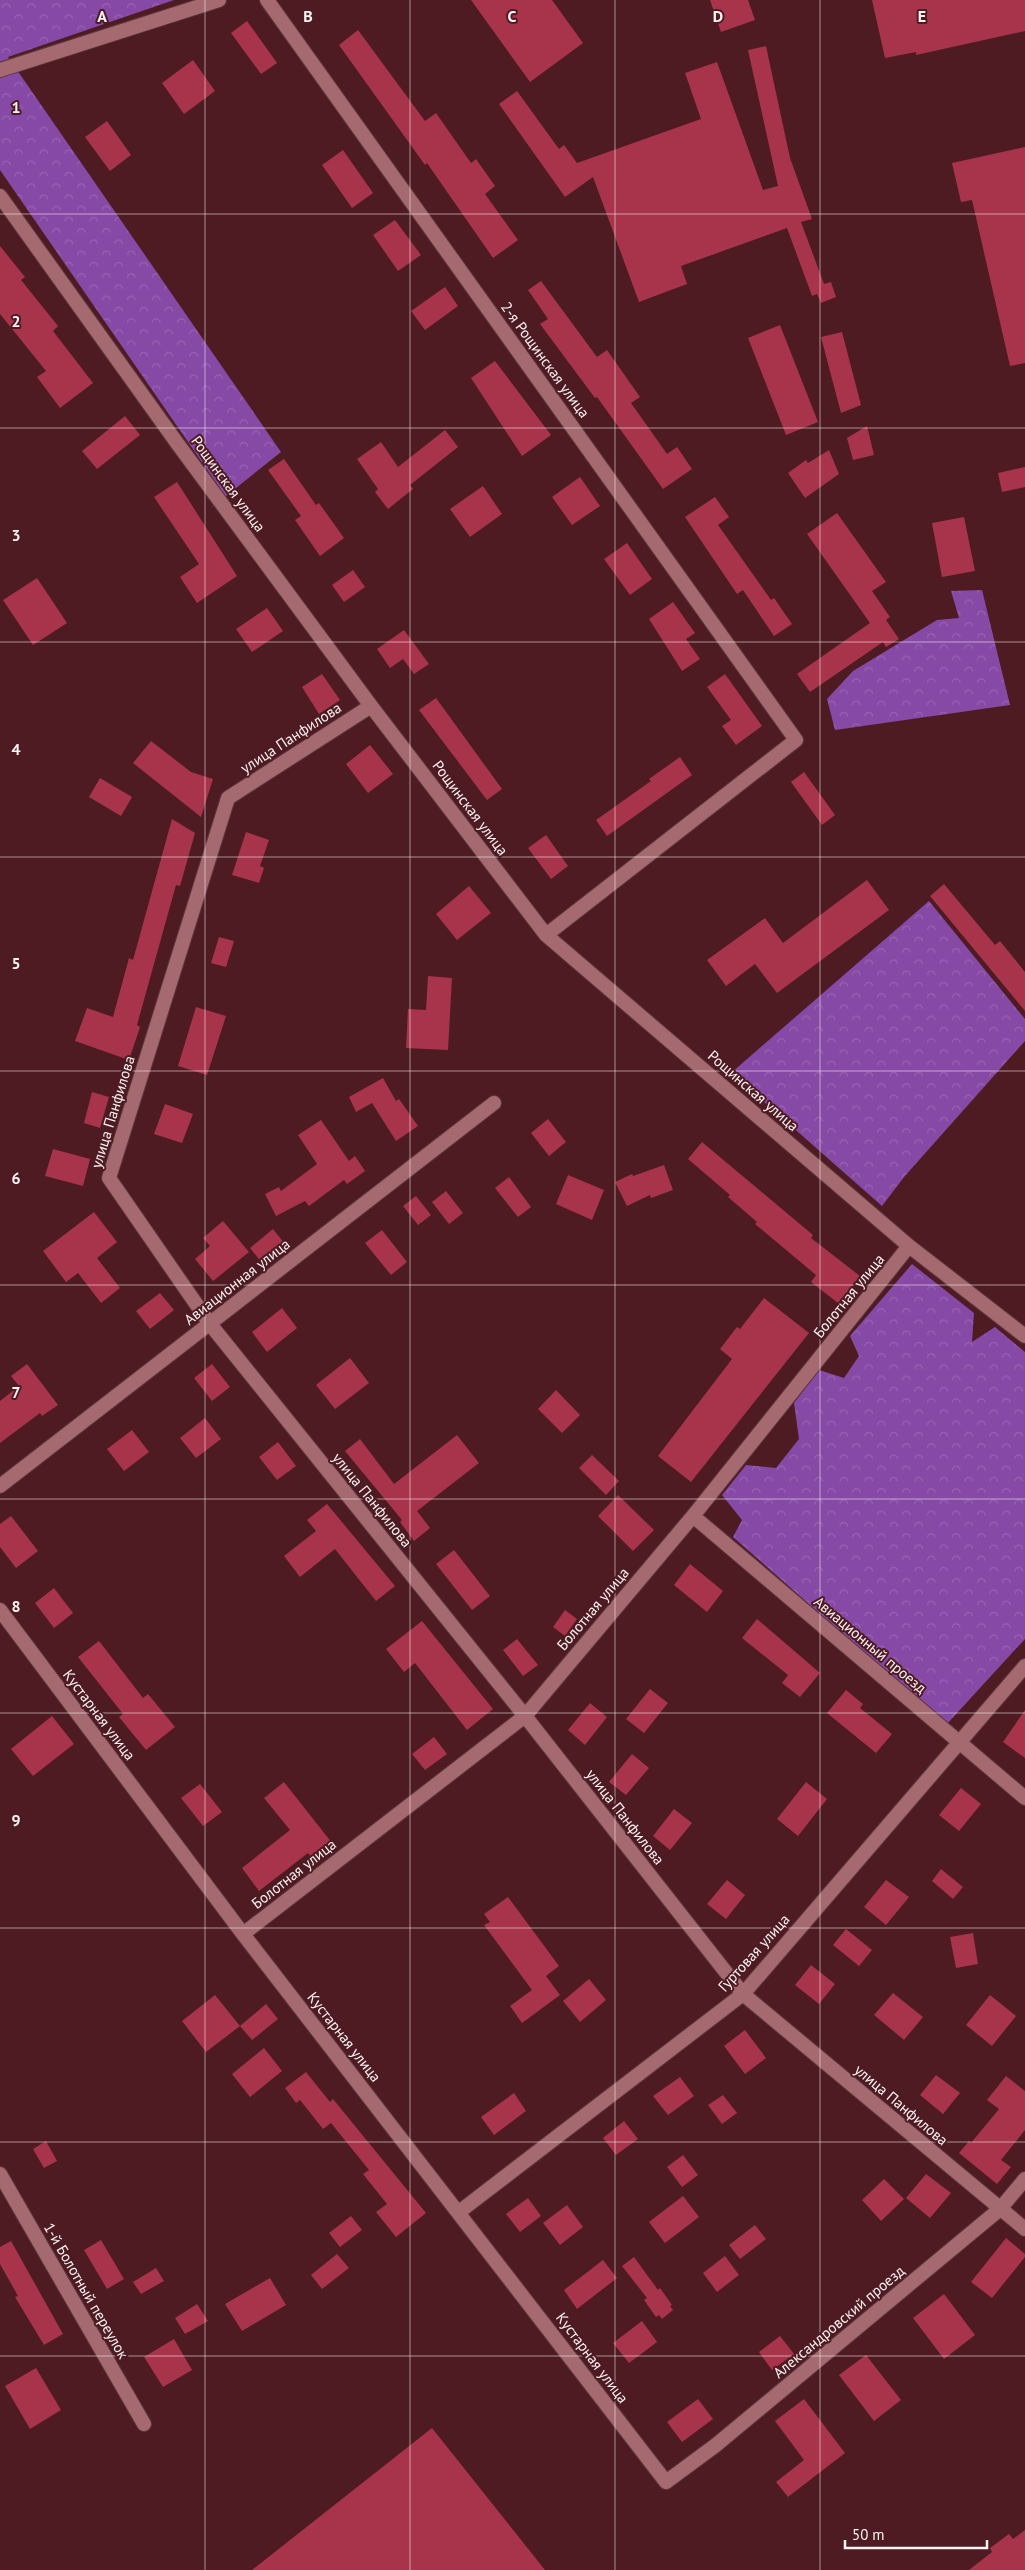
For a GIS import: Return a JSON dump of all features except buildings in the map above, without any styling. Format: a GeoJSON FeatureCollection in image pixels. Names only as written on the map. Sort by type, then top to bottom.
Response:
{"type":"FeatureCollection","features":[{"type":"Feature","properties":{"kind":"street"},"geometry":{"type":"LineString","coordinates":[[0,70],[219,0]]}},
{"type":"Feature","properties":{"kind":"street","name":"2-я Рощинская улица"},"geometry":{"type":"LineString","coordinates":[[267,0],[796,740],[546,935]]}},
{"type":"Feature","properties":{"kind":"street","name":"Рощинская улица"},"geometry":{"type":"LineString","coordinates":[[0,196],[171,435],[371,706],[546,935],[909,1246],[1025,1336]]}},
{"type":"Feature","properties":{"kind":"street","name":"улица Панфилова"},"geometry":{"type":"LineString","coordinates":[[371,706],[228,798],[109,1178],[210,1324],[525,1716],[743,1994],[1025,2229]]}},
{"type":"Feature","properties":{"kind":"street","name":"Авиационная улица"},"geometry":{"type":"LineString","coordinates":[[0,1486],[494,1103]]}},
{"type":"Feature","properties":{"kind":"street","name":"Болотная улица"},"geometry":{"type":"LineString","coordinates":[[243,1934],[525,1716],[693,1516],[909,1246]]}},
{"type":"Feature","properties":{"kind":"street","name":"Авиационный проезд"},"geometry":{"type":"LineString","coordinates":[[693,1516],[1025,1798]]}},
{"type":"Feature","properties":{"kind":"street","name":"Кустарная улица"},"geometry":{"type":"LineString","coordinates":[[0,1610],[243,1934],[666,2482]]}},
{"type":"Feature","properties":{"kind":"street","name":"Гуртовая улица"},"geometry":{"type":"LineString","coordinates":[[459,2212],[743,1994],[1025,1666]]}},
{"type":"Feature","properties":{"kind":"street","name":"1-й Болотный переулок"},"geometry":{"type":"LineString","coordinates":[[0,2174],[144,2424]]}},
{"type":"Feature","properties":{"kind":"street","name":"Александровский проезд"},"geometry":{"type":"LineString","coordinates":[[666,2482],[716,2445],[1000,2209],[1025,2179]]}},
{"type":"Feature","properties":{"kind":"green space"},"geometry":{"type":"Polygon","coordinates":[[[0,0],[174,0],[8,57],[281,452],[211,508],[224,494],[0,170],[0,0]]]}},
{"type":"Feature","properties":{"kind":"green space"},"geometry":{"type":"Polygon","coordinates":[[[982,590],[1010,705],[835,730],[827,699],[853,671],[937,620],[959,618],[951,591],[982,590]]]}},
{"type":"Feature","properties":{"kind":"green space"},"geometry":{"type":"Polygon","coordinates":[[[929,901],[1025,1019],[1025,1041],[904,1177],[882,1206],[731,1073],[929,901]]]}},
{"type":"Feature","properties":{"kind":"green space"},"geometry":{"type":"Polygon","coordinates":[[[912,1264],[974,1313],[972,1342],[995,1327],[1025,1352],[1025,1639],[946,1725],[733,1537],[742,1520],[722,1495],[746,1465],[776,1468],[799,1439],[794,1403],[819,1370],[844,1378],[859,1356],[850,1336],[912,1264]]]}}]}
